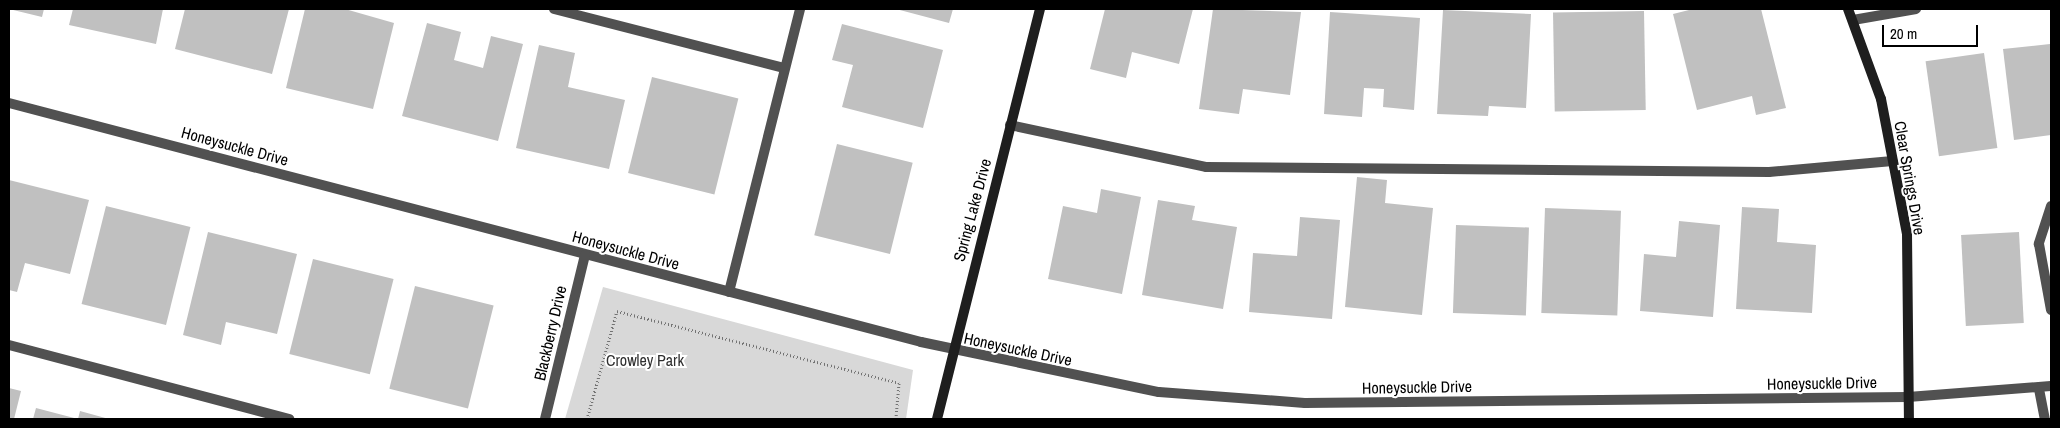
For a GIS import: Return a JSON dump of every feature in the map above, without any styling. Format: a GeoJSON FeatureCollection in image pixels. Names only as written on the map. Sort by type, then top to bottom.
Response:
{"type":"FeatureCollection","features":[{"type":"Feature","properties":{"kind":"street"},"geometry":{"type":"LineString","coordinates":[[554,9],[784,68]]}},
{"type":"Feature","properties":{"kind":"street"},"geometry":{"type":"LineString","coordinates":[[729,292],[800,9]]}},
{"type":"Feature","properties":{"kind":"street","name":"Spring Lake Drive"},"geometry":{"type":"LineString","coordinates":[[937,419],[951,350],[1040,9]]}},
{"type":"Feature","properties":{"kind":"street","name":"Clear Springs Drive"},"geometry":{"type":"LineString","coordinates":[[1848,9],[1881,99],[1907,234],[1908,419]]}},
{"type":"Feature","properties":{"kind":"street"},"geometry":{"type":"LineString","coordinates":[[1853,20],[1916,9]]}},
{"type":"Feature","properties":{"kind":"street","name":"Honeysuckle Drive"},"geometry":{"type":"LineString","coordinates":[[9,103],[951,350],[1159,392],[1237,401],[1908,397],[2039,389],[2051,386]]}},
{"type":"Feature","properties":{"kind":"street"},"geometry":{"type":"LineString","coordinates":[[1010,124],[1206,167],[1769,172],[1893,161]]}},
{"type":"Feature","properties":{"kind":"street"},"geometry":{"type":"LineString","coordinates":[[2051,206],[2039,244],[2051,310]]}},
{"type":"Feature","properties":{"kind":"street","name":"Blackberry Drive"},"geometry":{"type":"LineString","coordinates":[[545,419],[584,254]]}},
{"type":"Feature","properties":{"kind":"street"},"geometry":{"type":"LineString","coordinates":[[9,345],[289,419]]}},
{"type":"Feature","properties":{"kind":"street"},"geometry":{"type":"LineString","coordinates":[[2039,389],[2045,419]]}},
{"type":"Feature","properties":{"kind":"path"},"geometry":{"type":"LineString","coordinates":[[587,419],[617,311],[899,383],[896,419]]}},
{"type":"Feature","properties":{"kind":"green space","name":"Crowley Park"},"geometry":{"type":"Polygon","coordinates":[[[603,287],[913,370],[906,419],[565,419],[603,287]]]}},
{"type":"Feature","properties":{"kind":"building"},"geometry":{"type":"Polygon","coordinates":[[[9,9],[44,9],[42,17],[9,9]]]}},
{"type":"Feature","properties":{"kind":"building"},"geometry":{"type":"Polygon","coordinates":[[[73,9],[163,9],[156,44],[69,25],[73,9]]]}},
{"type":"Feature","properties":{"kind":"building"},"geometry":{"type":"Polygon","coordinates":[[[185,9],[289,9],[272,74],[175,49],[185,9]]]}},
{"type":"Feature","properties":{"kind":"building"},"geometry":{"type":"Polygon","coordinates":[[[305,9],[345,9],[394,23],[373,109],[286,88],[305,9]]]}},
{"type":"Feature","properties":{"kind":"building"},"geometry":{"type":"Polygon","coordinates":[[[896,9],[953,9],[949,23],[896,9]]]}},
{"type":"Feature","properties":{"kind":"building"},"geometry":{"type":"Polygon","coordinates":[[[1105,9],[1193,9],[1179,64],[1132,52],[1126,78],[1090,69],[1105,9]]]}},
{"type":"Feature","properties":{"kind":"building"},"geometry":{"type":"Polygon","coordinates":[[[1213,9],[1301,12],[1290,95],[1243,89],[1239,114],[1199,109],[1213,9]]]}},
{"type":"Feature","properties":{"kind":"building"},"geometry":{"type":"Polygon","coordinates":[[[1693,9],[1761,9],[1786,108],[1756,115],[1752,96],[1697,110],[1673,14],[1693,9]]]}},
{"type":"Feature","properties":{"kind":"building"},"geometry":{"type":"Polygon","coordinates":[[[1443,10],[1531,14],[1526,108],[1489,106],[1488,116],[1437,114],[1443,10]]]}},
{"type":"Feature","properties":{"kind":"building"},"geometry":{"type":"Polygon","coordinates":[[[1644,11],[1646,110],[1555,112],[1553,13],[1644,11]]]}},
{"type":"Feature","properties":{"kind":"building"},"geometry":{"type":"Polygon","coordinates":[[[1330,12],[1420,18],[1414,110],[1383,107],[1384,89],[1364,88],[1362,117],[1324,114],[1330,12]]]}},
{"type":"Feature","properties":{"kind":"building"},"geometry":{"type":"Polygon","coordinates":[[[427,23],[461,32],[454,60],[483,68],[491,36],[523,44],[498,141],[402,116],[427,23]]]}},
{"type":"Feature","properties":{"kind":"building"},"geometry":{"type":"Polygon","coordinates":[[[842,24],[943,50],[923,128],[842,107],[853,65],[832,60],[842,24]]]}},
{"type":"Feature","properties":{"kind":"building"},"geometry":{"type":"Polygon","coordinates":[[[2050,44],[2051,135],[2014,140],[2003,49],[2050,44]]]}},
{"type":"Feature","properties":{"kind":"building"},"geometry":{"type":"Polygon","coordinates":[[[539,45],[575,53],[568,87],[625,100],[609,169],[516,148],[539,45]]]}},
{"type":"Feature","properties":{"kind":"building"},"geometry":{"type":"Polygon","coordinates":[[[1984,53],[1997,148],[1939,156],[1926,61],[1984,53]]]}},
{"type":"Feature","properties":{"kind":"building"},"geometry":{"type":"Polygon","coordinates":[[[652,77],[738,99],[714,195],[628,173],[652,77]]]}},
{"type":"Feature","properties":{"kind":"building"},"geometry":{"type":"Polygon","coordinates":[[[837,144],[913,163],[890,254],[814,235],[837,144]]]}},
{"type":"Feature","properties":{"kind":"building"},"geometry":{"type":"Polygon","coordinates":[[[1357,177],[1387,180],[1385,203],[1433,208],[1422,315],[1345,307],[1357,177]]]}},
{"type":"Feature","properties":{"kind":"building"},"geometry":{"type":"Polygon","coordinates":[[[9,180],[89,200],[70,274],[25,263],[17,292],[9,290],[9,180]]]}},
{"type":"Feature","properties":{"kind":"building"},"geometry":{"type":"Polygon","coordinates":[[[1101,189],[1141,197],[1122,294],[1048,279],[1063,206],[1097,213],[1101,189]]]}},
{"type":"Feature","properties":{"kind":"building"},"geometry":{"type":"Polygon","coordinates":[[[1158,200],[1195,206],[1192,220],[1237,227],[1223,309],[1142,295],[1158,200]]]}},
{"type":"Feature","properties":{"kind":"building"},"geometry":{"type":"Polygon","coordinates":[[[106,206],[190,227],[166,325],[82,304],[106,206]]]}},
{"type":"Feature","properties":{"kind":"building"},"geometry":{"type":"Polygon","coordinates":[[[1742,207],[1779,209],[1777,242],[1816,245],[1812,313],[1736,309],[1742,207]]]}},
{"type":"Feature","properties":{"kind":"building"},"geometry":{"type":"Polygon","coordinates":[[[1545,208],[1621,211],[1617,316],[1541,313],[1545,208]]]}},
{"type":"Feature","properties":{"kind":"building"},"geometry":{"type":"Polygon","coordinates":[[[1300,217],[1340,220],[1332,319],[1249,312],[1253,253],[1297,256],[1300,217]]]}},
{"type":"Feature","properties":{"kind":"building"},"geometry":{"type":"Polygon","coordinates":[[[1679,221],[1720,225],[1713,317],[1640,311],[1644,254],[1676,257],[1679,221]]]}},
{"type":"Feature","properties":{"kind":"building"},"geometry":{"type":"Polygon","coordinates":[[[1456,225],[1529,228],[1526,315],[1453,313],[1456,225]]]}},
{"type":"Feature","properties":{"kind":"building"},"geometry":{"type":"Polygon","coordinates":[[[208,232],[297,254],[277,334],[226,322],[221,345],[183,335],[208,232]]]}},
{"type":"Feature","properties":{"kind":"building"},"geometry":{"type":"Polygon","coordinates":[[[2019,232],[2024,323],[1966,326],[1961,235],[2019,232]]]}},
{"type":"Feature","properties":{"kind":"building"},"geometry":{"type":"Polygon","coordinates":[[[313,259],[394,279],[370,374],[289,354],[313,259]]]}},
{"type":"Feature","properties":{"kind":"building"},"geometry":{"type":"Polygon","coordinates":[[[415,286],[494,306],[468,408],[389,389],[415,286]]]}},
{"type":"Feature","properties":{"kind":"building"},"geometry":{"type":"Polygon","coordinates":[[[9,388],[21,391],[14,419],[9,419],[9,388]]]}},
{"type":"Feature","properties":{"kind":"building"},"geometry":{"type":"Polygon","coordinates":[[[36,408],[78,419],[33,419],[36,408]]]}},
{"type":"Feature","properties":{"kind":"building"},"geometry":{"type":"Polygon","coordinates":[[[80,411],[109,419],[78,419],[80,411]]]}}]}
